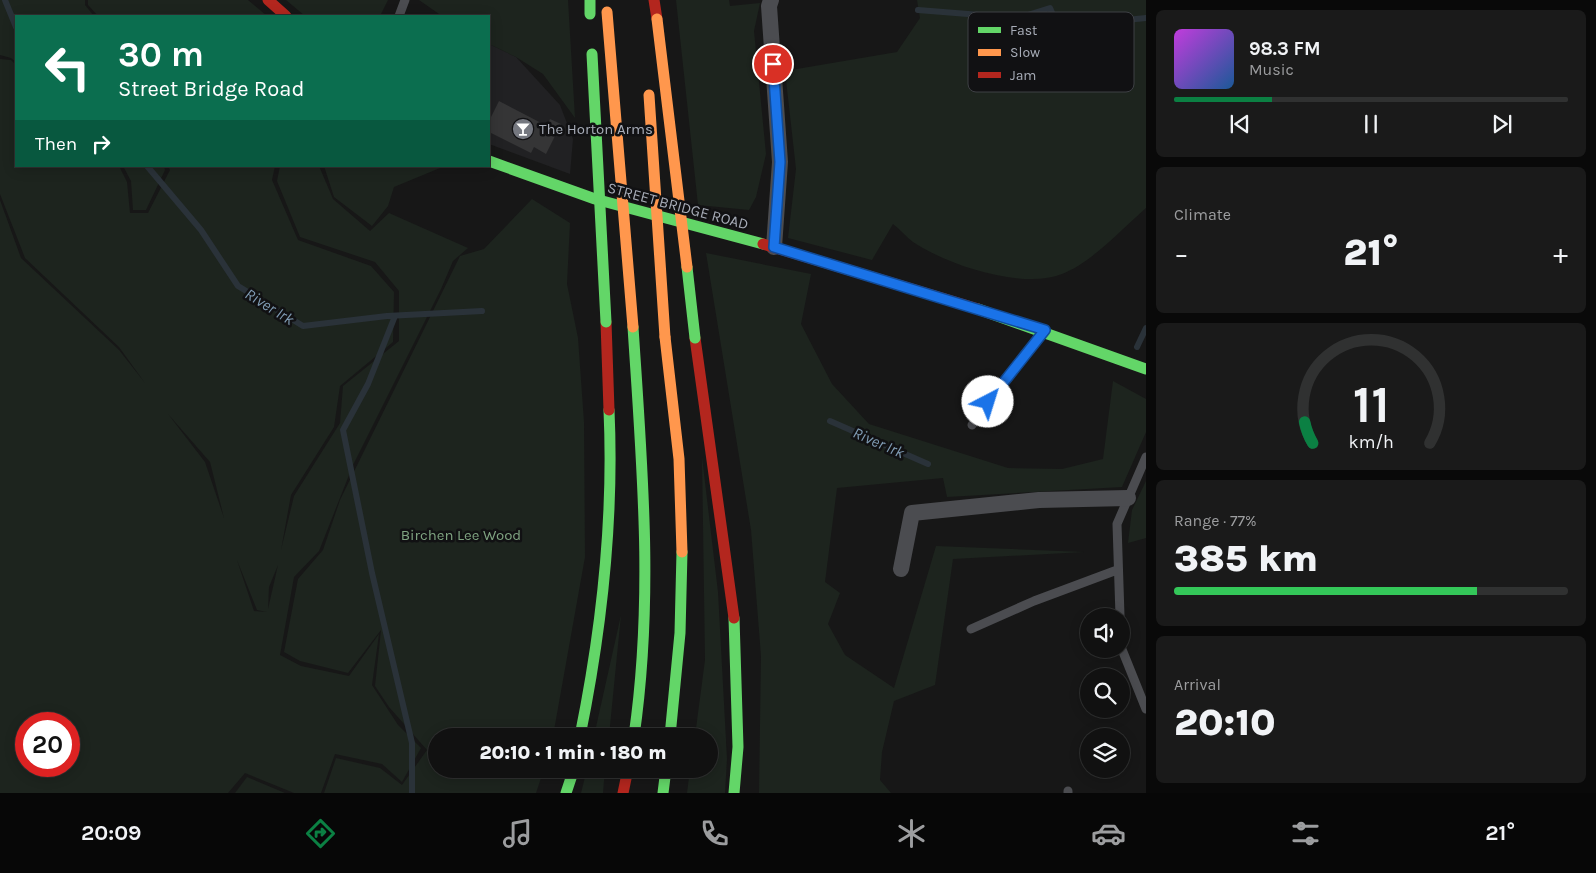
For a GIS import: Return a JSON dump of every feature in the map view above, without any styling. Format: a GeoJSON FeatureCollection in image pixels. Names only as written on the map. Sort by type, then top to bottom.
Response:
{"type":"FeatureCollection","features":[{"type":"Feature","properties":{"kind":"main road"},"geometry":{"type":"LineString","coordinates":[[268,0],[285,15]]}},
{"type":"Feature","properties":{"kind":"main road"},"geometry":{"type":"LineString","coordinates":[[590,0],[590,19]]}},
{"type":"Feature","properties":{"kind":"main road"},"geometry":{"type":"LineString","coordinates":[[606,0],[633,327],[645,520],[645,607],[639,708],[635,728]]}},
{"type":"Feature","properties":{"kind":"main road"},"geometry":{"type":"LineString","coordinates":[[654,0],[695,338],[734,612],[738,747],[734,793]]}},
{"type":"Feature","properties":{"kind":"main road"},"geometry":{"type":"LineString","coordinates":[[581,728],[596,645],[609,533],[611,477],[606,322],[591,44]]}},
{"type":"Feature","properties":{"kind":"main road"},"geometry":{"type":"LineString","coordinates":[[647,78],[665,337],[679,459],[683,575],[676,687],[671,728]]}},
{"type":"Feature","properties":{"kind":"main road","name":"STREET BRIDGE ROAD"},"geometry":{"type":"LineString","coordinates":[[490,161],[584,197],[774,247],[1045,330],[1146,369]]}},
{"type":"Feature","properties":{"kind":"main road"},"geometry":{"type":"LineString","coordinates":[[566,793],[571,778]]}},
{"type":"Feature","properties":{"kind":"main road"},"geometry":{"type":"LineString","coordinates":[[623,793],[626,778]]}},
{"type":"Feature","properties":{"kind":"main road"},"geometry":{"type":"LineString","coordinates":[[662,793],[664,778]]}},
{"type":"Feature","properties":{"kind":"street"},"geometry":{"type":"LineString","coordinates":[[771,0],[769,6],[780,162],[774,247]]}},
{"type":"Feature","properties":{"kind":"street"},"geometry":{"type":"LineString","coordinates":[[901,569],[912,513],[1039,500],[1128,498]]}},
{"type":"Feature","properties":{"kind":"lane"},"geometry":{"type":"LineString","coordinates":[[398,15],[405,0]]}},
{"type":"Feature","properties":{"kind":"lane"},"geometry":{"type":"LineString","coordinates":[[972,425],[1045,330]]}},
{"type":"Feature","properties":{"kind":"lane"},"geometry":{"type":"LineString","coordinates":[[1119,608],[1116,524],[1146,457]]}},
{"type":"Feature","properties":{"kind":"lane"},"geometry":{"type":"LineString","coordinates":[[972,630],[1034,601],[1117,570]]}},
{"type":"Feature","properties":{"kind":"lane"},"geometry":{"type":"LineString","coordinates":[[1125,658],[1146,709]]}},
{"type":"Feature","properties":{"kind":"shaded area"},"geometry":{"type":"Polygon","coordinates":[[[490,44],[516,57],[560,105],[573,139],[570,174],[490,144],[490,44]]]}},
{"type":"Feature","properties":{"kind":"green space"},"geometry":{"type":"Polygon","coordinates":[[[0,0],[85,0],[85,5],[93,15],[15,15],[15,61],[0,55],[0,0]]]}},
{"type":"Feature","properties":{"kind":"green space"},"geometry":{"type":"Polygon","coordinates":[[[88,0],[248,0],[266,15],[97,15],[88,5],[88,0]]]}},
{"type":"Feature","properties":{"kind":"green space"},"geometry":{"type":"Polygon","coordinates":[[[286,0],[388,0],[380,15],[304,15],[286,0]]]}},
{"type":"Feature","properties":{"kind":"green space"},"geometry":{"type":"Polygon","coordinates":[[[419,0],[568,0],[575,118],[543,74],[516,57],[490,44],[490,15],[441,15],[419,0]]]}},
{"type":"Feature","properties":{"kind":"green space"},"geometry":{"type":"Polygon","coordinates":[[[676,0],[729,0],[730,6],[760,3],[754,31],[766,154],[756,197],[749,210],[698,205],[676,0]]]}},
{"type":"Feature","properties":{"kind":"green space"},"geometry":{"type":"Polygon","coordinates":[[[917,0],[1146,0],[1146,208],[1084,262],[1062,274],[1046,278],[1007,277],[986,273],[945,259],[913,242],[893,224],[872,260],[788,238],[796,169],[785,71],[897,52],[920,18],[917,0]]]}},
{"type":"Feature","properties":{"kind":"green space"},"geometry":{"type":"Polygon","coordinates":[[[0,59],[11,60],[15,64],[15,167],[120,167],[127,182],[130,213],[148,213],[170,170],[168,167],[275,167],[272,180],[298,240],[371,266],[394,292],[393,342],[340,386],[334,427],[291,495],[281,550],[294,496],[340,423],[343,386],[399,341],[399,291],[375,262],[300,237],[277,181],[280,167],[319,167],[333,199],[370,231],[389,213],[468,248],[453,261],[441,289],[353,465],[319,551],[294,577],[280,655],[301,666],[349,676],[379,634],[372,685],[398,725],[421,748],[402,782],[382,764],[335,754],[321,793],[294,793],[245,773],[228,793],[0,793],[0,200],[21,258],[119,350],[145,383],[119,347],[25,258],[0,194],[0,59]],[[168,414],[205,462],[224,518],[210,462],[168,414]],[[237,560],[254,611],[267,612],[257,610],[237,560]],[[278,565],[269,587],[268,609],[278,565]]]}},
{"type":"Feature","properties":{"kind":"green space"},"geometry":{"type":"Polygon","coordinates":[[[124,167],[164,167],[165,170],[146,210],[133,210],[131,181],[124,167]]]}},
{"type":"Feature","properties":{"kind":"green space"},"geometry":{"type":"Polygon","coordinates":[[[324,167],[440,168],[394,187],[388,206],[372,226],[334,197],[324,167]]]}},
{"type":"Feature","properties":{"kind":"green space","name":"Birchen Lee Wood"},"geometry":{"type":"Polygon","coordinates":[[[532,199],[570,223],[567,284],[578,338],[584,422],[585,557],[554,728],[428,728],[428,778],[541,778],[536,793],[324,793],[336,758],[380,768],[402,785],[427,750],[389,707],[375,686],[381,630],[348,673],[300,661],[284,652],[298,579],[323,550],[340,500],[460,256],[484,249],[532,199]]]}},
{"type":"Feature","properties":{"kind":"green space"},"geometry":{"type":"Polygon","coordinates":[[[706,253],[811,274],[801,324],[832,384],[869,424],[1008,468],[1062,469],[1103,459],[1113,381],[1146,399],[1146,432],[1122,487],[947,497],[943,478],[837,488],[825,582],[840,593],[828,624],[845,655],[894,688],[936,546],[1084,552],[953,559],[935,685],[894,701],[882,752],[880,780],[891,793],[759,793],[761,656],[751,530],[706,253]]]}},
{"type":"Feature","properties":{"kind":"green space"},"geometry":{"type":"Polygon","coordinates":[[[702,457],[718,592],[727,759],[725,793],[687,793],[689,778],[718,778],[718,728],[696,728],[705,660],[702,457]]]}},
{"type":"Feature","properties":{"kind":"green space"},"geometry":{"type":"Polygon","coordinates":[[[1146,481],[1146,538],[1128,543],[1132,510],[1146,481]]]}},
{"type":"Feature","properties":{"kind":"green space"},"geometry":{"type":"Polygon","coordinates":[[[621,615],[610,728],[596,728],[621,615]]]}},
{"type":"Feature","properties":{"kind":"green space"},"geometry":{"type":"Polygon","coordinates":[[[247,777],[285,793],[235,793],[247,777]]]}},
{"type":"Feature","properties":{"kind":"green space"},"geometry":{"type":"Polygon","coordinates":[[[585,778],[604,778],[603,793],[581,793],[585,778]]]}},
{"type":"Feature","properties":{"kind":"building","name":"The Horton Arms"},"geometry":{"type":"Polygon","coordinates":[[[499,101],[547,126],[550,119],[561,124],[546,154],[534,147],[531,153],[490,132],[490,119],[499,101]]]}},
{"type":"Feature","properties":{"kind":"waterway","name":"River Irk"},"geometry":{"type":"LineString","coordinates":[[5,0],[15,25]]}},
{"type":"Feature","properties":{"kind":"waterway"},"geometry":{"type":"LineString","coordinates":[[1037,12],[1050,8],[1052,12]]}},
{"type":"Feature","properties":{"kind":"waterway"},"geometry":{"type":"LineString","coordinates":[[918,10],[968,14]]}},
{"type":"Feature","properties":{"kind":"waterway"},"geometry":{"type":"LineString","coordinates":[[1134,19],[1146,18]]}},
{"type":"Feature","properties":{"kind":"waterway","name":"River Irk"},"geometry":{"type":"LineString","coordinates":[[148,167],[201,230],[238,286],[303,326],[387,316],[482,311]]}},
{"type":"Feature","properties":{"kind":"waterway"},"geometry":{"type":"LineString","coordinates":[[395,316],[368,384],[343,430],[372,573],[412,743],[412,793]]}},
{"type":"Feature","properties":{"kind":"waterway","name":"River Irk"},"geometry":{"type":"LineString","coordinates":[[1137,347],[1146,328]]}},
{"type":"Feature","properties":{"kind":"waterway","name":"River Irk"},"geometry":{"type":"LineString","coordinates":[[830,421],[928,464]]}},
{"type":"Feature","properties":{"kind":"traffic: fast"},"geometry":{"type":"LineString","coordinates":[[590,0],[590,14]]}},
{"type":"Feature","properties":{"kind":"traffic: fast"},"geometry":{"type":"LineString","coordinates":[[592,54],[606,322]]}},
{"type":"Feature","properties":{"kind":"traffic: fast"},"geometry":{"type":"LineString","coordinates":[[490,161],[595,199],[763,244]]}},
{"type":"Feature","properties":{"kind":"traffic: fast"},"geometry":{"type":"LineString","coordinates":[[687,267],[695,338]]}},
{"type":"Feature","properties":{"kind":"traffic: fast"},"geometry":{"type":"LineString","coordinates":[[978,309],[1146,369]]}},
{"type":"Feature","properties":{"kind":"traffic: fast"},"geometry":{"type":"LineString","coordinates":[[633,327],[643,481],[645,582],[644,633],[635,728]]}},
{"type":"Feature","properties":{"kind":"traffic: fast"},"geometry":{"type":"LineString","coordinates":[[582,728],[595,655],[605,574],[610,493],[609,410]]}},
{"type":"Feature","properties":{"kind":"traffic: fast"},"geometry":{"type":"LineString","coordinates":[[671,728],[680,633],[682,552]]}},
{"type":"Feature","properties":{"kind":"traffic: fast"},"geometry":{"type":"LineString","coordinates":[[734,618],[738,747],[734,793]]}},
{"type":"Feature","properties":{"kind":"traffic: fast"},"geometry":{"type":"LineString","coordinates":[[566,793],[571,778]]}},
{"type":"Feature","properties":{"kind":"traffic: fast"},"geometry":{"type":"LineString","coordinates":[[663,793],[665,778]]}},
{"type":"Feature","properties":{"kind":"traffic: slow"},"geometry":{"type":"LineString","coordinates":[[607,12],[633,327]]}},
{"type":"Feature","properties":{"kind":"traffic: slow"},"geometry":{"type":"LineString","coordinates":[[657,19],[687,267]]}},
{"type":"Feature","properties":{"kind":"traffic: slow"},"geometry":{"type":"LineString","coordinates":[[649,95],[665,337]]}},
{"type":"Feature","properties":{"kind":"traffic: slow"},"geometry":{"type":"LineString","coordinates":[[665,337],[679,459],[682,552]]}},
{"type":"Feature","properties":{"kind":"traffic: jam"},"geometry":{"type":"LineString","coordinates":[[268,0],[285,15]]}},
{"type":"Feature","properties":{"kind":"traffic: jam"},"geometry":{"type":"LineString","coordinates":[[654,0],[657,19]]}},
{"type":"Feature","properties":{"kind":"traffic: jam"},"geometry":{"type":"LineString","coordinates":[[763,244],[978,309]]}},
{"type":"Feature","properties":{"kind":"traffic: jam"},"geometry":{"type":"LineString","coordinates":[[606,322],[609,410]]}},
{"type":"Feature","properties":{"kind":"traffic: jam"},"geometry":{"type":"LineString","coordinates":[[695,338],[734,618]]}},
{"type":"Feature","properties":{"kind":"traffic: jam"},"geometry":{"type":"LineString","coordinates":[[623,793],[626,778]]}},
{"type":"Feature","properties":{"kind":"place","name":"The Horton Arms"},"geometry":{"type":"Point","coordinates":[523,129]}},
{"type":"Feature","properties":{"kind":"route"},"geometry":{"type":"LineString","coordinates":[[773,64],[780,162],[774,247],[1045,330],[988,402]]}}]}
